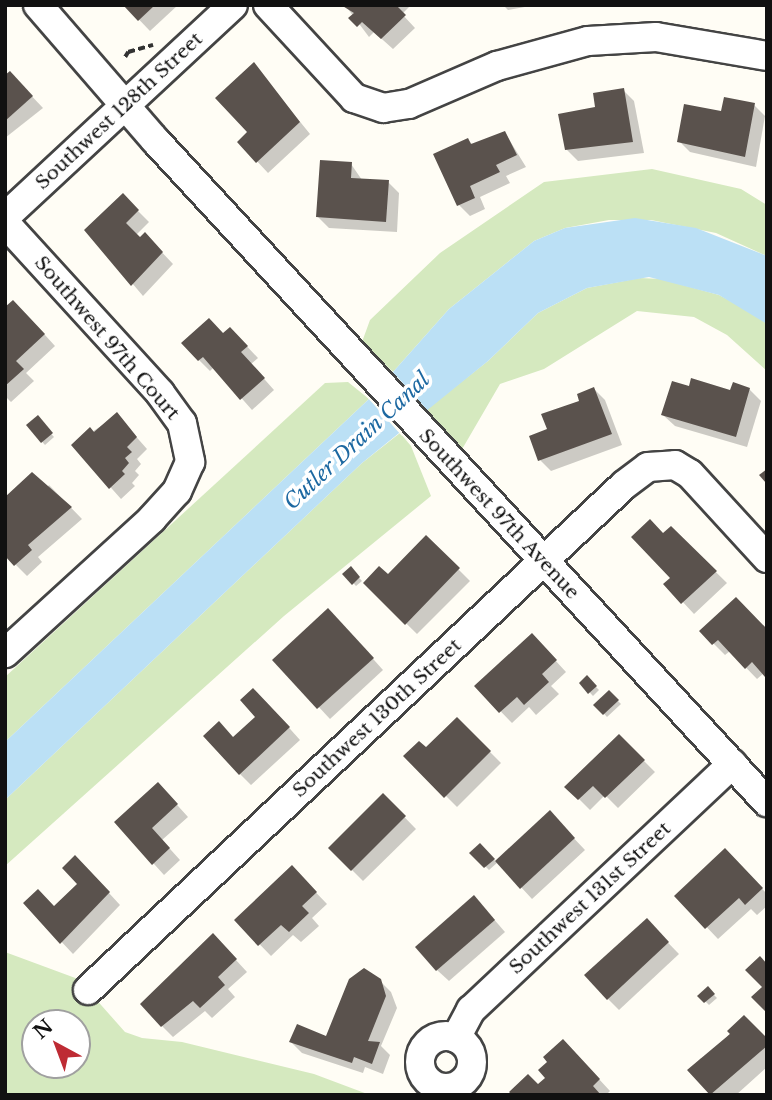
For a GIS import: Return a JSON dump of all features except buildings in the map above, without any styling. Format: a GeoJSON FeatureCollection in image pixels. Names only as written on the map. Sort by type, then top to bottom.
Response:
{"type":"FeatureCollection","features":[{"type":"Feature","properties":{"kind":"street","name":"Southwest 97th Avenue"},"geometry":{"type":"LineString","coordinates":[[38,5],[371,375],[767,802]]}},
{"type":"Feature","properties":{"kind":"street","name":"Southwest 128th Street"},"geometry":{"type":"LineString","coordinates":[[5,217],[233,5]]}},
{"type":"Feature","properties":{"kind":"street"},"geometry":{"type":"LineString","coordinates":[[268,5],[354,97],[372,106],[395,108],[497,66],[588,41],[656,37],[767,56]]}},
{"type":"Feature","properties":{"kind":"street","name":"Southwest 97th Court"},"geometry":{"type":"LineString","coordinates":[[5,223],[160,393],[183,423],[190,462],[177,491],[152,519],[5,653]]}},
{"type":"Feature","properties":{"kind":"street","name":"Southwest 130th Street"},"geometry":{"type":"LineString","coordinates":[[88,990],[543,562],[648,467],[675,465],[696,480],[767,558]]}},
{"type":"Feature","properties":{"kind":"street","name":"Southwest 131st Street"},"geometry":{"type":"LineString","coordinates":[[456,1038],[471,1010],[732,764]]}},
{"type":"Feature","properties":{"kind":"path"},"geometry":{"type":"LineString","coordinates":[[125,57],[128,52],[153,46]]}},
{"type":"Feature","properties":{"kind":"green space"},"geometry":{"type":"Polygon","coordinates":[[[652,169],[741,189],[767,205],[767,256],[716,233],[651,220],[609,220],[565,228],[534,241],[449,309],[393,372],[362,342],[370,320],[440,253],[544,182],[652,169]]]}},
{"type":"Feature","properties":{"kind":"green space"},"geometry":{"type":"Polygon","coordinates":[[[640,278],[661,279],[719,295],[755,314],[767,324],[767,371],[727,335],[694,317],[637,311],[544,369],[500,384],[461,451],[427,409],[488,361],[538,313],[587,288],[640,278]]]}},
{"type":"Feature","properties":{"kind":"green space"},"geometry":{"type":"Polygon","coordinates":[[[348,382],[369,399],[5,742],[5,677],[325,383],[348,382]]]}},
{"type":"Feature","properties":{"kind":"green space"},"geometry":{"type":"Polygon","coordinates":[[[400,433],[411,446],[431,496],[284,616],[5,866],[5,800],[362,463],[400,433]]]}},
{"type":"Feature","properties":{"kind":"green space"},"geometry":{"type":"Polygon","coordinates":[[[5,952],[78,979],[125,1032],[142,1038],[182,1042],[314,1074],[370,1095],[5,1095],[5,952]]]}},
{"type":"Feature","properties":{"kind":"water","name":"Cutler Drain Canal"},"geometry":{"type":"Polygon","coordinates":[[[635,218],[696,228],[767,256],[767,324],[719,295],[649,277],[587,288],[538,313],[488,361],[362,463],[5,800],[5,742],[369,399],[449,309],[534,241],[565,228],[635,218]]]}},
{"type":"Feature","properties":{"kind":"pier"},"geometry":{"type":"Polygon","coordinates":[[[391,370],[429,412],[402,436],[367,397],[391,370]]]}}]}
